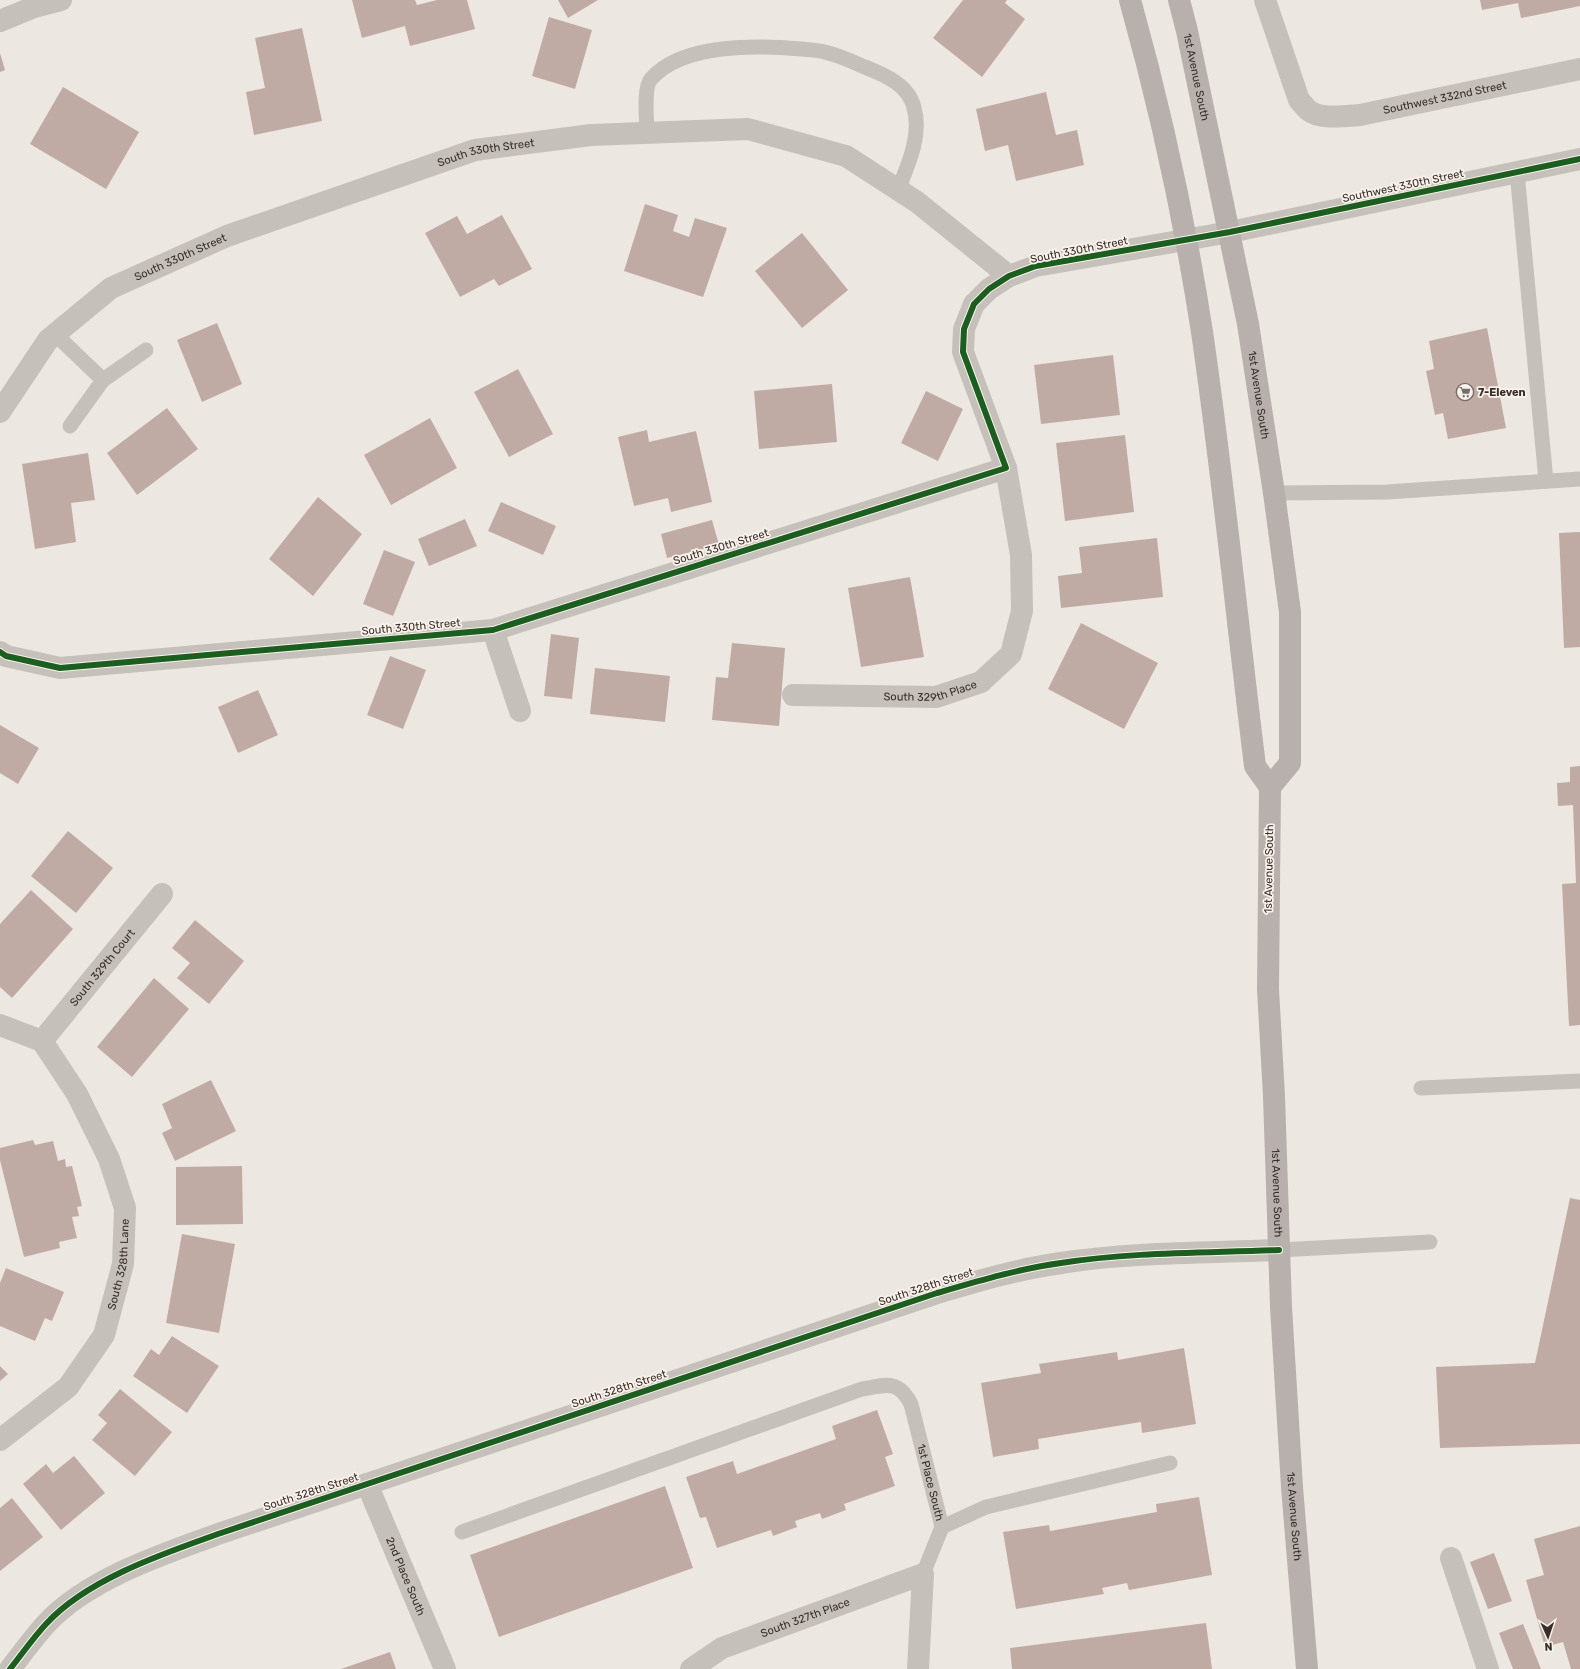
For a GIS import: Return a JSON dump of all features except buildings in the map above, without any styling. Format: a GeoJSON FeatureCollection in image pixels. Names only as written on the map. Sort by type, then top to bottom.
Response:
{"type":"FeatureCollection","features":[{"type":"Feature","properties":{"kind":"main road"},"geometry":{"type":"LineString","coordinates":[[1130,0],[1148,63],[1186,240],[1201,331],[1255,766],[1270,787]]}},
{"type":"Feature","properties":{"kind":"main road","name":"1st Avenue South"},"geometry":{"type":"LineString","coordinates":[[1179,0],[1188,31],[1248,324],[1274,493],[1290,612],[1290,763],[1270,787],[1268,989],[1274,1096],[1279,1250],[1292,1487],[1307,1669]]}},
{"type":"Feature","properties":{"kind":"street"},"geometry":{"type":"LineString","coordinates":[[0,21],[34,7],[61,0]]}},
{"type":"Feature","properties":{"kind":"street","name":"Southwest 332nd Street"},"geometry":{"type":"LineString","coordinates":[[1265,0],[1299,100],[1308,111],[1319,114],[1341,117],[1360,115],[1580,69]]}},
{"type":"Feature","properties":{"kind":"street","name":"South 330th Street"},"geometry":{"type":"LineString","coordinates":[[0,412],[48,340],[111,288],[227,236],[475,150],[591,135],[748,128],[846,156],[917,202],[1009,276]]}},
{"type":"Feature","properties":{"kind":"street","name":"Southwest 330th Street"},"geometry":{"type":"LineString","coordinates":[[1230,232],[1580,159]]}},
{"type":"Feature","properties":{"kind":"street","name":"South 330th Street"},"geometry":{"type":"LineString","coordinates":[[0,652],[6,656],[60,668],[493,630],[1006,468],[963,352],[964,329],[974,304],[989,289],[1009,276],[1036,266],[1230,232]]}},
{"type":"Feature","properties":{"kind":"street","name":"South 329th Place"},"geometry":{"type":"LineString","coordinates":[[792,695],[936,697],[982,682],[1011,654],[1022,611],[1021,555],[1006,468]]}},
{"type":"Feature","properties":{"kind":"street"},"geometry":{"type":"LineString","coordinates":[[493,630],[520,711]]}},
{"type":"Feature","properties":{"kind":"street","name":"South 329th Court"},"geometry":{"type":"LineString","coordinates":[[42,1041],[162,894]]}},
{"type":"Feature","properties":{"kind":"street"},"geometry":{"type":"LineString","coordinates":[[0,1025],[42,1041]]}},
{"type":"Feature","properties":{"kind":"street","name":"South 328th Lane"},"geometry":{"type":"LineString","coordinates":[[0,1440],[68,1386],[77,1374],[104,1335],[123,1264],[125,1208],[109,1159],[77,1094],[42,1041]]}},
{"type":"Feature","properties":{"kind":"street","name":"South 328th Street"},"geometry":{"type":"LineString","coordinates":[[10,1669],[47,1623],[64,1608],[86,1592],[122,1572],[171,1551],[937,1293],[1003,1273],[1062,1262],[1134,1256],[1279,1250]]}},
{"type":"Feature","properties":{"kind":"street","name":"2nd Place South"},"geometry":{"type":"LineString","coordinates":[[367,1484],[445,1669]]}},
{"type":"Feature","properties":{"kind":"street"},"geometry":{"type":"LineString","coordinates":[[1451,1558],[1488,1669]]}},
{"type":"Feature","properties":{"kind":"street","name":"South 327th Place"},"geometry":{"type":"LineString","coordinates":[[691,1669],[722,1648],[923,1574]]}},
{"type":"Feature","properties":{"kind":"street","name":"1st Place South"},"geometry":{"type":"LineString","coordinates":[[918,1669],[923,1574]]}},
{"type":"Feature","properties":{"kind":"street"},"geometry":{"type":"LineString","coordinates":[[0,1663],[6,1669]]}},
{"type":"Feature","properties":{"kind":"lane"},"geometry":{"type":"LineString","coordinates":[[647,133],[646,99],[650,80],[663,68],[685,58],[723,49],[775,47],[827,52],[884,75],[906,90],[914,108],[916,130],[912,153],[898,190]]}},
{"type":"Feature","properties":{"kind":"lane"},"geometry":{"type":"LineString","coordinates":[[1517,172],[1546,481]]}},
{"type":"Feature","properties":{"kind":"lane"},"geometry":{"type":"LineString","coordinates":[[56,334],[103,380]]}},
{"type":"Feature","properties":{"kind":"lane"},"geometry":{"type":"LineString","coordinates":[[70,426],[103,380],[146,350]]}},
{"type":"Feature","properties":{"kind":"lane"},"geometry":{"type":"LineString","coordinates":[[1274,493],[1387,492],[1580,479]]}},
{"type":"Feature","properties":{"kind":"lane"},"geometry":{"type":"LineString","coordinates":[[1421,1088],[1580,1081]]}},
{"type":"Feature","properties":{"kind":"lane"},"geometry":{"type":"LineString","coordinates":[[1279,1250],[1430,1242]]}},
{"type":"Feature","properties":{"kind":"lane","name":"1st Place South"},"geometry":{"type":"LineString","coordinates":[[462,1532],[862,1389],[880,1386],[894,1386],[904,1391],[911,1404],[942,1527],[923,1574]]}},
{"type":"Feature","properties":{"kind":"lane"},"geometry":{"type":"LineString","coordinates":[[942,1527],[986,1507],[1170,1463]]}},
{"type":"Feature","properties":{"kind":"cycle path"},"geometry":{"type":"LineString","coordinates":[[0,652],[6,656],[60,668],[493,630],[1006,468],[963,352],[964,329],[974,304],[989,289],[1009,276],[1036,266],[1230,232],[1580,159]]}},
{"type":"Feature","properties":{"kind":"cycle path"},"geometry":{"type":"LineString","coordinates":[[10,1669],[41,1629],[63,1608],[105,1581],[128,1569],[176,1549],[937,1293],[1014,1272],[1087,1259],[1142,1255],[1279,1250]]}},
{"type":"Feature","properties":{"kind":"place","name":"7-Eleven"},"geometry":{"type":"Point","coordinates":[1465,392]}}]}
